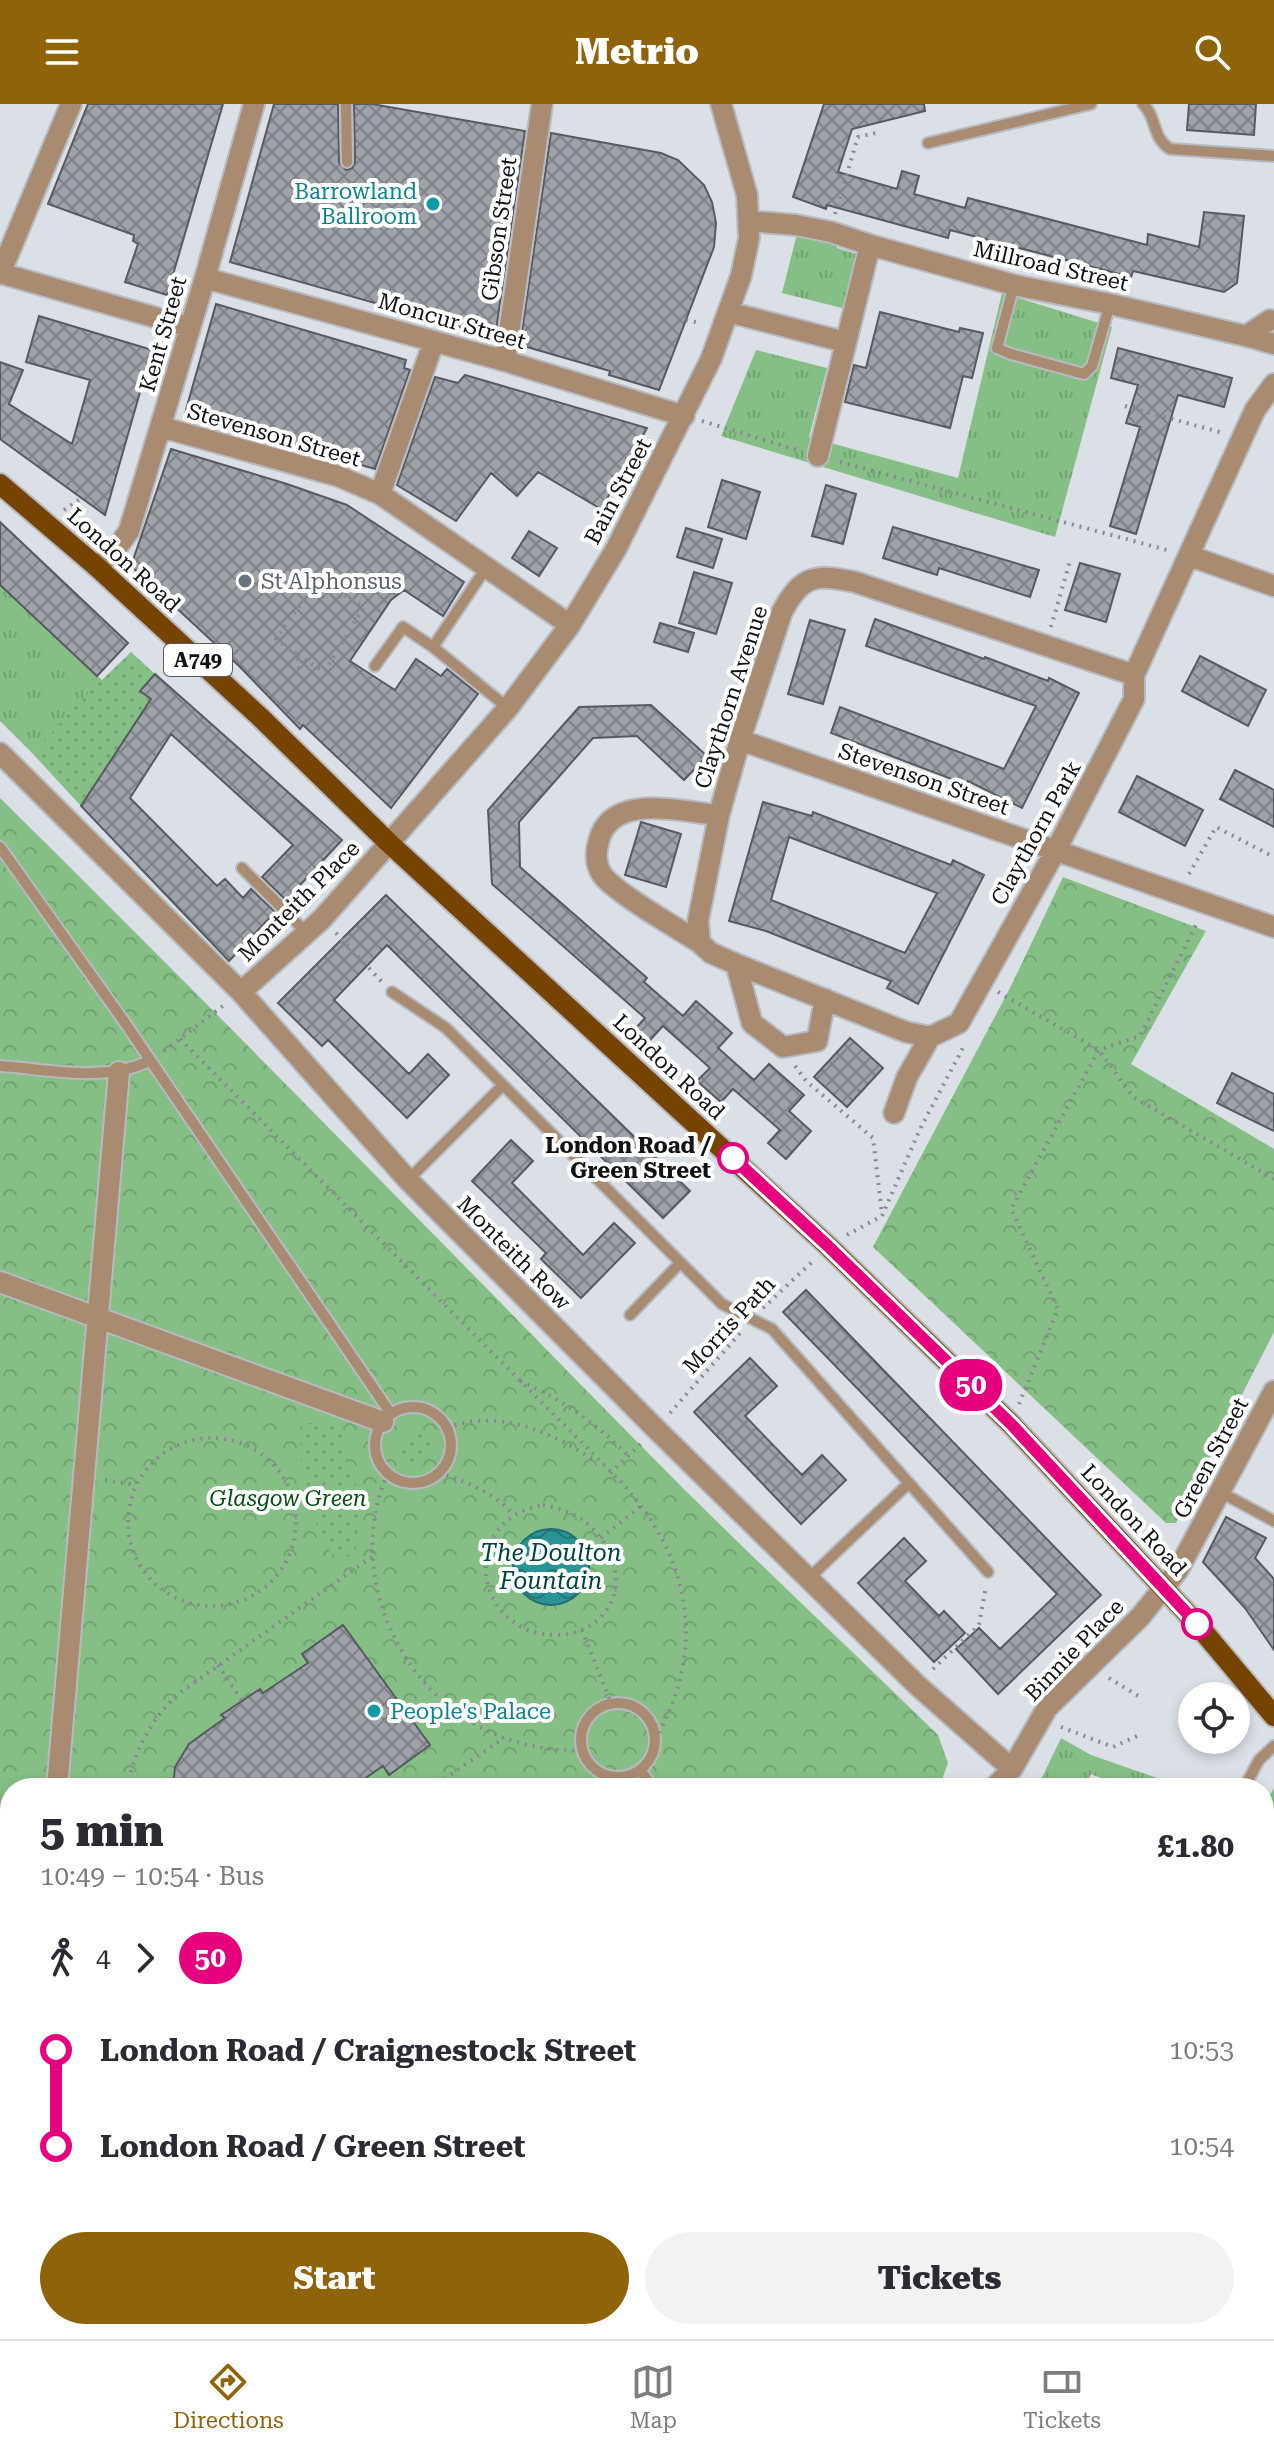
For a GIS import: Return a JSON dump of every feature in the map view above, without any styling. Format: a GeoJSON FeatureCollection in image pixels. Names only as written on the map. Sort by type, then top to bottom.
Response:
{"type":"FeatureCollection","features":[{"type":"Feature","properties":{"kind":"main road","name":"London Road"},"geometry":{"type":"LineString","coordinates":[[0,484],[97,567],[260,717],[390,844],[828,1246],[1011,1424],[1164,1588],[1274,1716]]}},
{"type":"Feature","properties":{"kind":"street"},"geometry":{"type":"LineString","coordinates":[[71,104],[0,274],[189,327]]}},
{"type":"Feature","properties":{"kind":"street","name":"Kent Street"},"geometry":{"type":"LineString","coordinates":[[97,567],[129,531],[254,104]]}},
{"type":"Feature","properties":{"kind":"street","name":"Gibson Street"},"geometry":{"type":"LineString","coordinates":[[505,361],[542,104]]}},
{"type":"Feature","properties":{"kind":"street","name":"Bain Street"},"geometry":{"type":"LineString","coordinates":[[390,844],[508,708],[570,625],[616,549],[711,359],[744,263],[749,238],[747,195],[721,104]]}},
{"type":"Feature","properties":{"kind":"street","name":"Millroad Street"},"geometry":{"type":"LineString","coordinates":[[749,221],[796,225],[838,234],[1014,285],[1110,304],[1274,344]]}},
{"type":"Feature","properties":{"kind":"street"},"geometry":{"type":"LineString","coordinates":[[818,456],[870,245]]}},
{"type":"Feature","properties":{"kind":"street","name":"Moncur Street"},"geometry":{"type":"LineString","coordinates":[[205,278],[505,361],[684,416]]}},
{"type":"Feature","properties":{"kind":"street"},"geometry":{"type":"LineString","coordinates":[[728,312],[845,342]]}},
{"type":"Feature","properties":{"kind":"street"},"geometry":{"type":"LineString","coordinates":[[1246,336],[1273,315]]}},
{"type":"Feature","properties":{"kind":"street"},"geometry":{"type":"LineString","coordinates":[[380,494],[434,341]]}},
{"type":"Feature","properties":{"kind":"street","name":"Claythorn Park"},"geometry":{"type":"LineString","coordinates":[[894,1113],[907,1077],[930,1037],[959,1023],[1056,850],[1134,699],[1134,675],[1255,410],[1274,384]]}},
{"type":"Feature","properties":{"kind":"street","name":"Stevenson Street"},"geometry":{"type":"LineString","coordinates":[[161,427],[338,476],[380,494],[570,625]]}},
{"type":"Feature","properties":{"kind":"street"},"geometry":{"type":"LineString","coordinates":[[1190,556],[1274,586]]}},
{"type":"Feature","properties":{"kind":"street","name":"Claythorn Avenue"},"geometry":{"type":"LineString","coordinates":[[700,943],[698,921],[719,815],[740,740],[782,612],[792,592],[806,581],[817,577],[855,582],[1134,675]]}},
{"type":"Feature","properties":{"kind":"street","name":"Stevenson Street"},"geometry":{"type":"LineString","coordinates":[[740,740],[1274,927]]}},
{"type":"Feature","properties":{"kind":"street","name":"Monteith Row"},"geometry":{"type":"LineString","coordinates":[[0,753],[241,992],[408,1180],[656,1429],[917,1685],[1012,1769]]}},
{"type":"Feature","properties":{"kind":"street"},"geometry":{"type":"LineString","coordinates":[[719,815],[637,808],[621,812],[602,829],[596,863],[603,876],[618,888],[711,953],[906,1032],[930,1037]]}},
{"type":"Feature","properties":{"kind":"street","name":"Monteith Place"},"geometry":{"type":"LineString","coordinates":[[241,992],[314,926],[390,844]]}},
{"type":"Feature","properties":{"kind":"street"},"geometry":{"type":"LineString","coordinates":[[736,964],[752,1023],[783,1047],[817,1041],[825,999]]}},
{"type":"Feature","properties":{"kind":"street"},"geometry":{"type":"LineString","coordinates":[[58,1778],[119,1072]]}},
{"type":"Feature","properties":{"kind":"street"},"geometry":{"type":"LineString","coordinates":[[0,1282],[387,1418]]}},
{"type":"Feature","properties":{"kind":"street","name":"Green Street"},"geometry":{"type":"LineString","coordinates":[[1164,1588],[1178,1570],[1274,1391]]}},
{"type":"Feature","properties":{"kind":"street","name":"Binnie Place"},"geometry":{"type":"LineString","coordinates":[[1003,1778],[1012,1769],[1047,1708],[1140,1617],[1164,1588]]}},
{"type":"Feature","properties":{"kind":"lane"},"geometry":{"type":"LineString","coordinates":[[346,104],[347,162]]}},
{"type":"Feature","properties":{"kind":"lane"},"geometry":{"type":"LineString","coordinates":[[928,143],[1091,104]]}},
{"type":"Feature","properties":{"kind":"lane"},"geometry":{"type":"LineString","coordinates":[[1143,104],[1151,113],[1158,139],[1170,149],[1274,156]]}},
{"type":"Feature","properties":{"kind":"lane"},"geometry":{"type":"LineString","coordinates":[[1014,285],[997,348],[1084,374],[1092,366],[1110,304]]}},
{"type":"Feature","properties":{"kind":"lane"},"geometry":{"type":"LineString","coordinates":[[433,647],[486,568]]}},
{"type":"Feature","properties":{"kind":"lane"},"geometry":{"type":"LineString","coordinates":[[375,666],[403,627],[433,647],[508,708]]}},
{"type":"Feature","properties":{"kind":"lane"},"geometry":{"type":"LineString","coordinates":[[0,847],[149,1061],[387,1418]]}},
{"type":"Feature","properties":{"kind":"lane"},"geometry":{"type":"LineString","coordinates":[[242,868],[314,926]]}},
{"type":"Feature","properties":{"kind":"lane"},"geometry":{"type":"LineString","coordinates":[[392,992],[446,1028],[722,1304],[772,1329],[988,1572]]}},
{"type":"Feature","properties":{"kind":"lane"},"geometry":{"type":"LineString","coordinates":[[0,1066],[100,1073],[119,1072],[149,1061]]}},
{"type":"Feature","properties":{"kind":"lane"},"geometry":{"type":"LineString","coordinates":[[408,1180],[503,1085]]}},
{"type":"Feature","properties":{"kind":"lane"},"geometry":{"type":"LineString","coordinates":[[630,1315],[680,1263]]}},
{"type":"Feature","properties":{"kind":"lane"},"geometry":{"type":"LineString","coordinates":[[416,1407],[429,1410],[439,1418],[447,1428],[451,1448],[449,1458],[439,1472],[424,1481],[411,1483],[388,1473],[381,1464],[375,1443],[387,1418],[403,1408],[416,1407]]}},
{"type":"Feature","properties":{"kind":"lane"},"geometry":{"type":"LineString","coordinates":[[809,1578],[909,1483]]}},
{"type":"Feature","properties":{"kind":"lane"},"geometry":{"type":"LineString","coordinates":[[1220,1492],[1274,1521]]}},
{"type":"Feature","properties":{"kind":"lane"},"geometry":{"type":"LineString","coordinates":[[611,1703],[633,1705],[642,1711],[654,1729],[655,1740],[648,1762],[630,1775],[606,1776],[587,1762],[582,1751],[580,1738],[585,1722],[599,1707],[611,1703]]}},
{"type":"Feature","properties":{"kind":"lane"},"geometry":{"type":"LineString","coordinates":[[1249,1778],[1259,1760],[1274,1746]]}},
{"type":"Feature","properties":{"kind":"lane"},"geometry":{"type":"LineString","coordinates":[[640,1770],[646,1778]]}},
{"type":"Feature","properties":{"kind":"path"},"geometry":{"type":"LineString","coordinates":[[838,234],[858,137],[880,132]]}},
{"type":"Feature","properties":{"kind":"path"},"geometry":{"type":"LineString","coordinates":[[1125,406],[1242,438]]}},
{"type":"Feature","properties":{"kind":"path"},"geometry":{"type":"LineString","coordinates":[[684,416],[818,456],[1190,556]]}},
{"type":"Feature","properties":{"kind":"path"},"geometry":{"type":"LineString","coordinates":[[1045,645],[1070,561]]}},
{"type":"Feature","properties":{"kind":"path"},"geometry":{"type":"LineString","coordinates":[[298,655],[324,672],[364,607],[318,580],[276,639],[298,655],[299,669]]}},
{"type":"Feature","properties":{"kind":"path"},"geometry":{"type":"LineString","coordinates":[[1178,894],[1216,827],[1274,857]]}},
{"type":"Feature","properties":{"kind":"path"},"geometry":{"type":"LineString","coordinates":[[1011,1424],[1058,1309],[1011,1209],[1099,1050],[1140,1036],[1207,904]]}},
{"type":"Feature","properties":{"kind":"path"},"geometry":{"type":"LineString","coordinates":[[314,926],[392,992]]}},
{"type":"Feature","properties":{"kind":"path"},"geometry":{"type":"LineString","coordinates":[[979,984],[1099,1050],[1133,1097],[1274,1179]]}},
{"type":"Feature","properties":{"kind":"path"},"geometry":{"type":"LineString","coordinates":[[149,1061],[241,992]]}},
{"type":"Feature","properties":{"kind":"path"},"geometry":{"type":"LineString","coordinates":[[180,1039],[641,1506],[666,1546],[685,1614],[682,1677],[675,1701],[655,1740]]}},
{"type":"Feature","properties":{"kind":"path"},"geometry":{"type":"LineString","coordinates":[[882,1216],[920,1129],[968,1039]]}},
{"type":"Feature","properties":{"kind":"path"},"geometry":{"type":"LineString","coordinates":[[783,1047],[806,1081],[873,1138],[882,1216]]}},
{"type":"Feature","properties":{"kind":"path","name":"Morris Path"},"geometry":{"type":"LineString","coordinates":[[656,1429],[751,1320],[828,1246],[882,1216]]}},
{"type":"Feature","properties":{"kind":"path"},"geometry":{"type":"LineString","coordinates":[[518,1380],[567,1404],[629,1456],[610,1473]]}},
{"type":"Feature","properties":{"kind":"path"},"geometry":{"type":"LineString","coordinates":[[447,1428],[488,1421],[515,1424],[555,1437],[602,1466]]}},
{"type":"Feature","properties":{"kind":"path"},"geometry":{"type":"LineString","coordinates":[[206,1437],[249,1445],[267,1457],[282,1473],[292,1493],[297,1515],[296,1537],[289,1558],[278,1576],[242,1602],[208,1607],[179,1600],[151,1580],[133,1552],[128,1518],[136,1485],[148,1467],[164,1452],[184,1442],[206,1437]]}},
{"type":"Feature","properties":{"kind":"path"},"geometry":{"type":"LineString","coordinates":[[439,1472],[482,1489],[500,1500],[513,1514]]}},
{"type":"Feature","properties":{"kind":"path"},"geometry":{"type":"LineString","coordinates":[[388,1473],[374,1517],[373,1556],[378,1598],[386,1623],[420,1676],[431,1691],[479,1727],[504,1738],[549,1750],[582,1751]]}},
{"type":"Feature","properties":{"kind":"path"},"geometry":{"type":"LineString","coordinates":[[83,1475],[136,1485]]}},
{"type":"Feature","properties":{"kind":"path"},"geometry":{"type":"LineString","coordinates":[[601,1538],[641,1506]]}},
{"type":"Feature","properties":{"kind":"path"},"geometry":{"type":"LineString","coordinates":[[531,1507],[554,1507],[584,1521],[601,1538],[616,1574],[614,1596],[604,1614],[582,1630],[567,1635],[531,1632],[516,1625],[497,1608],[486,1567],[494,1535],[513,1514],[531,1507]]}},
{"type":"Feature","properties":{"kind":"path"},"geometry":{"type":"LineString","coordinates":[[130,1778],[137,1751],[155,1720],[177,1695],[373,1556]]}},
{"type":"Feature","properties":{"kind":"path"},"geometry":{"type":"LineString","coordinates":[[917,1685],[979,1625],[988,1572]]}},
{"type":"Feature","properties":{"kind":"path"},"geometry":{"type":"LineString","coordinates":[[582,1630],[611,1703]]}},
{"type":"Feature","properties":{"kind":"path"},"geometry":{"type":"LineString","coordinates":[[218,1665],[242,1701]]}},
{"type":"Feature","properties":{"kind":"path"},"geometry":{"type":"LineString","coordinates":[[1107,1677],[1140,1697]]}},
{"type":"Feature","properties":{"kind":"path"},"geometry":{"type":"LineString","coordinates":[[1065,1728],[1113,1747],[1137,1736]]}},
{"type":"Feature","properties":{"kind":"path"},"geometry":{"type":"LineString","coordinates":[[446,1778],[504,1738]]}},
{"type":"Feature","properties":{"kind":"green space"},"geometry":{"type":"Polygon","coordinates":[[[797,234],[837,242],[837,248],[860,255],[850,310],[782,293],[797,234]]]}},
{"type":"Feature","properties":{"kind":"green space"},"geometry":{"type":"Polygon","coordinates":[[[1002,293],[1112,327],[1055,537],[721,436],[756,350],[827,368],[809,437],[958,478],[1002,293]]]}},
{"type":"Feature","properties":{"kind":"green space"},"geometry":{"type":"Polygon","coordinates":[[[0,585],[102,680],[33,754],[0,721],[0,585]]]}},
{"type":"Feature","properties":{"kind":"green space"},"geometry":{"type":"Polygon","coordinates":[[[131,652],[155,674],[140,690],[151,699],[81,806],[33,754],[75,706],[131,652]]]}},
{"type":"Feature","properties":{"kind":"green space","name":"Glasgow Green"},"geometry":{"type":"Polygon","coordinates":[[[0,798],[686,1491],[938,1735],[948,1763],[943,1778],[0,1778],[0,798]]]}},
{"type":"Feature","properties":{"kind":"green space"},"geometry":{"type":"Polygon","coordinates":[[[1063,877],[1206,931],[1131,1064],[1274,1149],[1274,1332],[1176,1523],[1166,1523],[873,1247],[1010,988],[1063,877]]]}},
{"type":"Feature","properties":{"kind":"green space"},"geometry":{"type":"Polygon","coordinates":[[[300,1423],[343,1427],[346,1462],[352,1478],[363,1493],[358,1513],[356,1551],[336,1565],[302,1493],[300,1423]]]}},
{"type":"Feature","properties":{"kind":"green space"},"geometry":{"type":"Polygon","coordinates":[[[416,1434],[426,1438],[430,1448],[426,1458],[416,1462],[406,1458],[402,1448],[406,1438],[416,1434]]]}},
{"type":"Feature","properties":{"kind":"green space"},"geometry":{"type":"Polygon","coordinates":[[[1061,1738],[1091,1755],[1157,1778],[1100,1778],[1091,1774],[1089,1778],[1042,1778],[1061,1738]]]}},
{"type":"Feature","properties":{"kind":"water","name":"The Doulton Fountain"},"geometry":{"type":"Polygon","coordinates":[[[551,1529],[566,1532],[578,1540],[586,1552],[589,1567],[586,1582],[578,1594],[566,1602],[551,1605],[536,1602],[524,1594],[516,1582],[513,1567],[516,1552],[524,1540],[536,1532],[551,1529]]]}},
{"type":"Feature","properties":{"kind":"building"},"geometry":{"type":"Polygon","coordinates":[[[88,104],[223,104],[167,295],[125,282],[138,244],[133,241],[134,235],[48,204],[88,104]]]}},
{"type":"Feature","properties":{"kind":"building"},"geometry":{"type":"Polygon","coordinates":[[[274,104],[338,104],[339,162],[346,170],[352,168],[355,162],[354,104],[372,104],[525,131],[495,337],[230,262],[274,104]]]}},
{"type":"Feature","properties":{"kind":"building"},"geometry":{"type":"Polygon","coordinates":[[[824,104],[924,104],[925,111],[852,129],[838,172],[897,189],[902,171],[919,176],[914,194],[965,208],[968,198],[1147,245],[1148,234],[1199,247],[1204,212],[1244,216],[1237,283],[1224,292],[1133,271],[1131,277],[950,230],[948,238],[827,205],[826,209],[793,197],[824,104]]]}},
{"type":"Feature","properties":{"kind":"building"},"geometry":{"type":"Polygon","coordinates":[[[1189,104],[1256,104],[1254,135],[1187,130],[1189,104]]]}},
{"type":"Feature","properties":{"kind":"building"},"geometry":{"type":"Polygon","coordinates":[[[551,133],[661,153],[678,160],[704,185],[712,202],[716,223],[714,247],[659,390],[609,375],[610,371],[520,345],[551,133]]]}},
{"type":"Feature","properties":{"kind":"building"},"geometry":{"type":"Polygon","coordinates":[[[216,304],[406,360],[404,368],[410,370],[375,469],[185,413],[216,304]]]}},
{"type":"Feature","properties":{"kind":"building"},"geometry":{"type":"Polygon","coordinates":[[[880,312],[959,332],[960,328],[983,333],[972,378],[963,376],[950,428],[845,402],[854,365],[866,368],[880,312]]]}},
{"type":"Feature","properties":{"kind":"building"},"geometry":{"type":"Polygon","coordinates":[[[39,316],[152,350],[105,515],[0,439],[0,362],[23,370],[9,404],[72,444],[90,380],[26,362],[39,316]]]}},
{"type":"Feature","properties":{"kind":"building"},"geometry":{"type":"Polygon","coordinates":[[[1118,348],[1232,378],[1224,407],[1178,395],[1136,534],[1110,526],[1140,427],[1126,423],[1138,385],[1111,378],[1118,348]]]}},
{"type":"Feature","properties":{"kind":"building"},"geometry":{"type":"Polygon","coordinates":[[[465,375],[647,428],[601,509],[538,472],[517,496],[491,473],[456,521],[397,485],[435,377],[458,383],[465,375]]]}},
{"type":"Feature","properties":{"kind":"building"},"geometry":{"type":"Polygon","coordinates":[[[171,449],[347,505],[464,582],[443,616],[404,590],[391,600],[350,661],[395,690],[416,659],[441,676],[447,669],[478,694],[391,808],[303,725],[300,729],[239,666],[131,566],[171,449]]]}},
{"type":"Feature","properties":{"kind":"building"},"geometry":{"type":"Polygon","coordinates":[[[722,480],[760,492],[746,539],[708,527],[722,480]]]}},
{"type":"Feature","properties":{"kind":"building"},"geometry":{"type":"Polygon","coordinates":[[[826,485],[856,494],[843,544],[812,536],[826,485]]]}},
{"type":"Feature","properties":{"kind":"building"},"geometry":{"type":"Polygon","coordinates":[[[0,522],[128,643],[97,676],[0,585],[0,522]]]}},
{"type":"Feature","properties":{"kind":"building"},"geometry":{"type":"Polygon","coordinates":[[[893,527],[1039,570],[1030,597],[939,568],[937,575],[883,558],[893,527]]]}},
{"type":"Feature","properties":{"kind":"building"},"geometry":{"type":"Polygon","coordinates":[[[686,528],[722,539],[713,568],[677,557],[686,528]]]}},
{"type":"Feature","properties":{"kind":"building"},"geometry":{"type":"Polygon","coordinates":[[[529,531],[557,548],[539,576],[512,558],[529,531]]]}},
{"type":"Feature","properties":{"kind":"building"},"geometry":{"type":"Polygon","coordinates":[[[1080,563],[1120,574],[1106,622],[1065,610],[1080,563]]]}},
{"type":"Feature","properties":{"kind":"building"},"geometry":{"type":"Polygon","coordinates":[[[694,572],[732,583],[716,634],[679,623],[694,572]]]}},
{"type":"Feature","properties":{"kind":"building"},"geometry":{"type":"Polygon","coordinates":[[[875,619],[1048,681],[1049,678],[1079,693],[1022,808],[968,781],[967,785],[831,733],[840,707],[1004,769],[1036,706],[866,646],[875,619]]]}},
{"type":"Feature","properties":{"kind":"building"},"geometry":{"type":"Polygon","coordinates":[[[810,620],[845,630],[823,704],[788,694],[810,620]]]}},
{"type":"Feature","properties":{"kind":"building"},"geometry":{"type":"Polygon","coordinates":[[[660,623],[694,633],[688,652],[654,642],[660,623]]]}},
{"type":"Feature","properties":{"kind":"building"},"geometry":{"type":"Polygon","coordinates":[[[1200,656],[1266,690],[1248,726],[1182,691],[1200,656]]]}},
{"type":"Feature","properties":{"kind":"building"},"geometry":{"type":"Polygon","coordinates":[[[155,674],[342,840],[286,900],[262,877],[293,845],[171,734],[130,798],[217,886],[225,879],[243,898],[251,889],[275,912],[229,961],[81,806],[151,699],[140,691],[155,674]]]}},
{"type":"Feature","properties":{"kind":"building"},"geometry":{"type":"Polygon","coordinates":[[[651,705],[707,756],[684,780],[637,736],[593,738],[519,822],[520,867],[647,978],[644,982],[683,1016],[696,1001],[732,1033],[718,1048],[754,1080],[769,1064],[804,1095],[789,1111],[811,1131],[786,1159],[768,1143],[780,1130],[733,1089],[721,1102],[697,1081],[710,1068],[663,1026],[650,1040],[636,1028],[645,1018],[492,884],[488,810],[579,707],[651,705]]]}},
{"type":"Feature","properties":{"kind":"building"},"geometry":{"type":"Polygon","coordinates":[[[1235,770],[1274,790],[1274,827],[1220,799],[1235,770]]]}},
{"type":"Feature","properties":{"kind":"building"},"geometry":{"type":"Polygon","coordinates":[[[1137,776],[1203,810],[1185,846],[1119,812],[1137,776]]]}},
{"type":"Feature","properties":{"kind":"building"},"geometry":{"type":"Polygon","coordinates":[[[763,802],[812,816],[813,812],[951,865],[953,860],[984,875],[918,1004],[887,988],[891,981],[766,931],[729,921],[763,802]],[[789,837],[771,900],[905,953],[937,893],[789,837]]]}},
{"type":"Feature","properties":{"kind":"building"},"geometry":{"type":"Polygon","coordinates":[[[641,822],[681,834],[666,887],[625,875],[641,822]]]}},
{"type":"Feature","properties":{"kind":"building"},"geometry":{"type":"Polygon","coordinates":[[[386,895],[690,1191],[663,1218],[387,945],[334,1000],[409,1074],[428,1054],[449,1075],[407,1118],[328,1040],[322,1046],[278,1003],[386,895]]]}},
{"type":"Feature","properties":{"kind":"building"},"geometry":{"type":"Polygon","coordinates":[[[850,1038],[883,1068],[847,1107],[814,1077],[850,1038]]]}},
{"type":"Feature","properties":{"kind":"building"},"geometry":{"type":"Polygon","coordinates":[[[1232,1073],[1274,1094],[1274,1131],[1217,1103],[1232,1073]]]}},
{"type":"Feature","properties":{"kind":"building"},"geometry":{"type":"Polygon","coordinates":[[[511,1140],[533,1161],[512,1183],[583,1255],[614,1223],[635,1243],[581,1298],[541,1259],[546,1253],[472,1181],[511,1140]]]}},
{"type":"Feature","properties":{"kind":"building"},"geometry":{"type":"Polygon","coordinates":[[[806,1290],[1101,1595],[998,1694],[956,1649],[979,1628],[1000,1649],[1057,1594],[783,1312],[806,1290]]]}},
{"type":"Feature","properties":{"kind":"building"},"geometry":{"type":"Polygon","coordinates":[[[750,1358],[777,1386],[745,1416],[802,1475],[822,1455],[846,1480],[801,1524],[694,1412],[750,1358]]]}},
{"type":"Feature","properties":{"kind":"building"},"geometry":{"type":"Polygon","coordinates":[[[1226,1517],[1266,1538],[1255,1558],[1274,1579],[1274,1650],[1245,1608],[1203,1562],[1226,1517]]]}},
{"type":"Feature","properties":{"kind":"building"},"geometry":{"type":"Polygon","coordinates":[[[904,1538],[926,1561],[905,1581],[939,1616],[944,1611],[965,1633],[934,1662],[858,1583],[904,1538]]]}},
{"type":"Feature","properties":{"kind":"building"},"geometry":{"type":"Polygon","coordinates":[[[343,1625],[430,1745],[389,1775],[383,1766],[366,1778],[174,1778],[175,1767],[189,1744],[225,1718],[221,1715],[260,1689],[263,1693],[308,1663],[302,1654],[343,1625]]]}},
{"type":"Feature","properties":{"kind":"bus line","name":"50"},"geometry":{"type":"LineString","coordinates":[[733,1158],[1011,1424],[1197,1624]]}},
{"type":"Feature","properties":{"kind":"place","name":"Barrowland Ballroom"},"geometry":{"type":"Point","coordinates":[433,204]}},
{"type":"Feature","properties":{"kind":"place","name":"St Alphonsus"},"geometry":{"type":"Point","coordinates":[245,581]}},
{"type":"Feature","properties":{"kind":"place","name":"London Road / Green Street"},"geometry":{"type":"Point","coordinates":[733,1158]}},
{"type":"Feature","properties":{"kind":"place","name":"People's Palace"},"geometry":{"type":"Point","coordinates":[374,1711]}}]}
